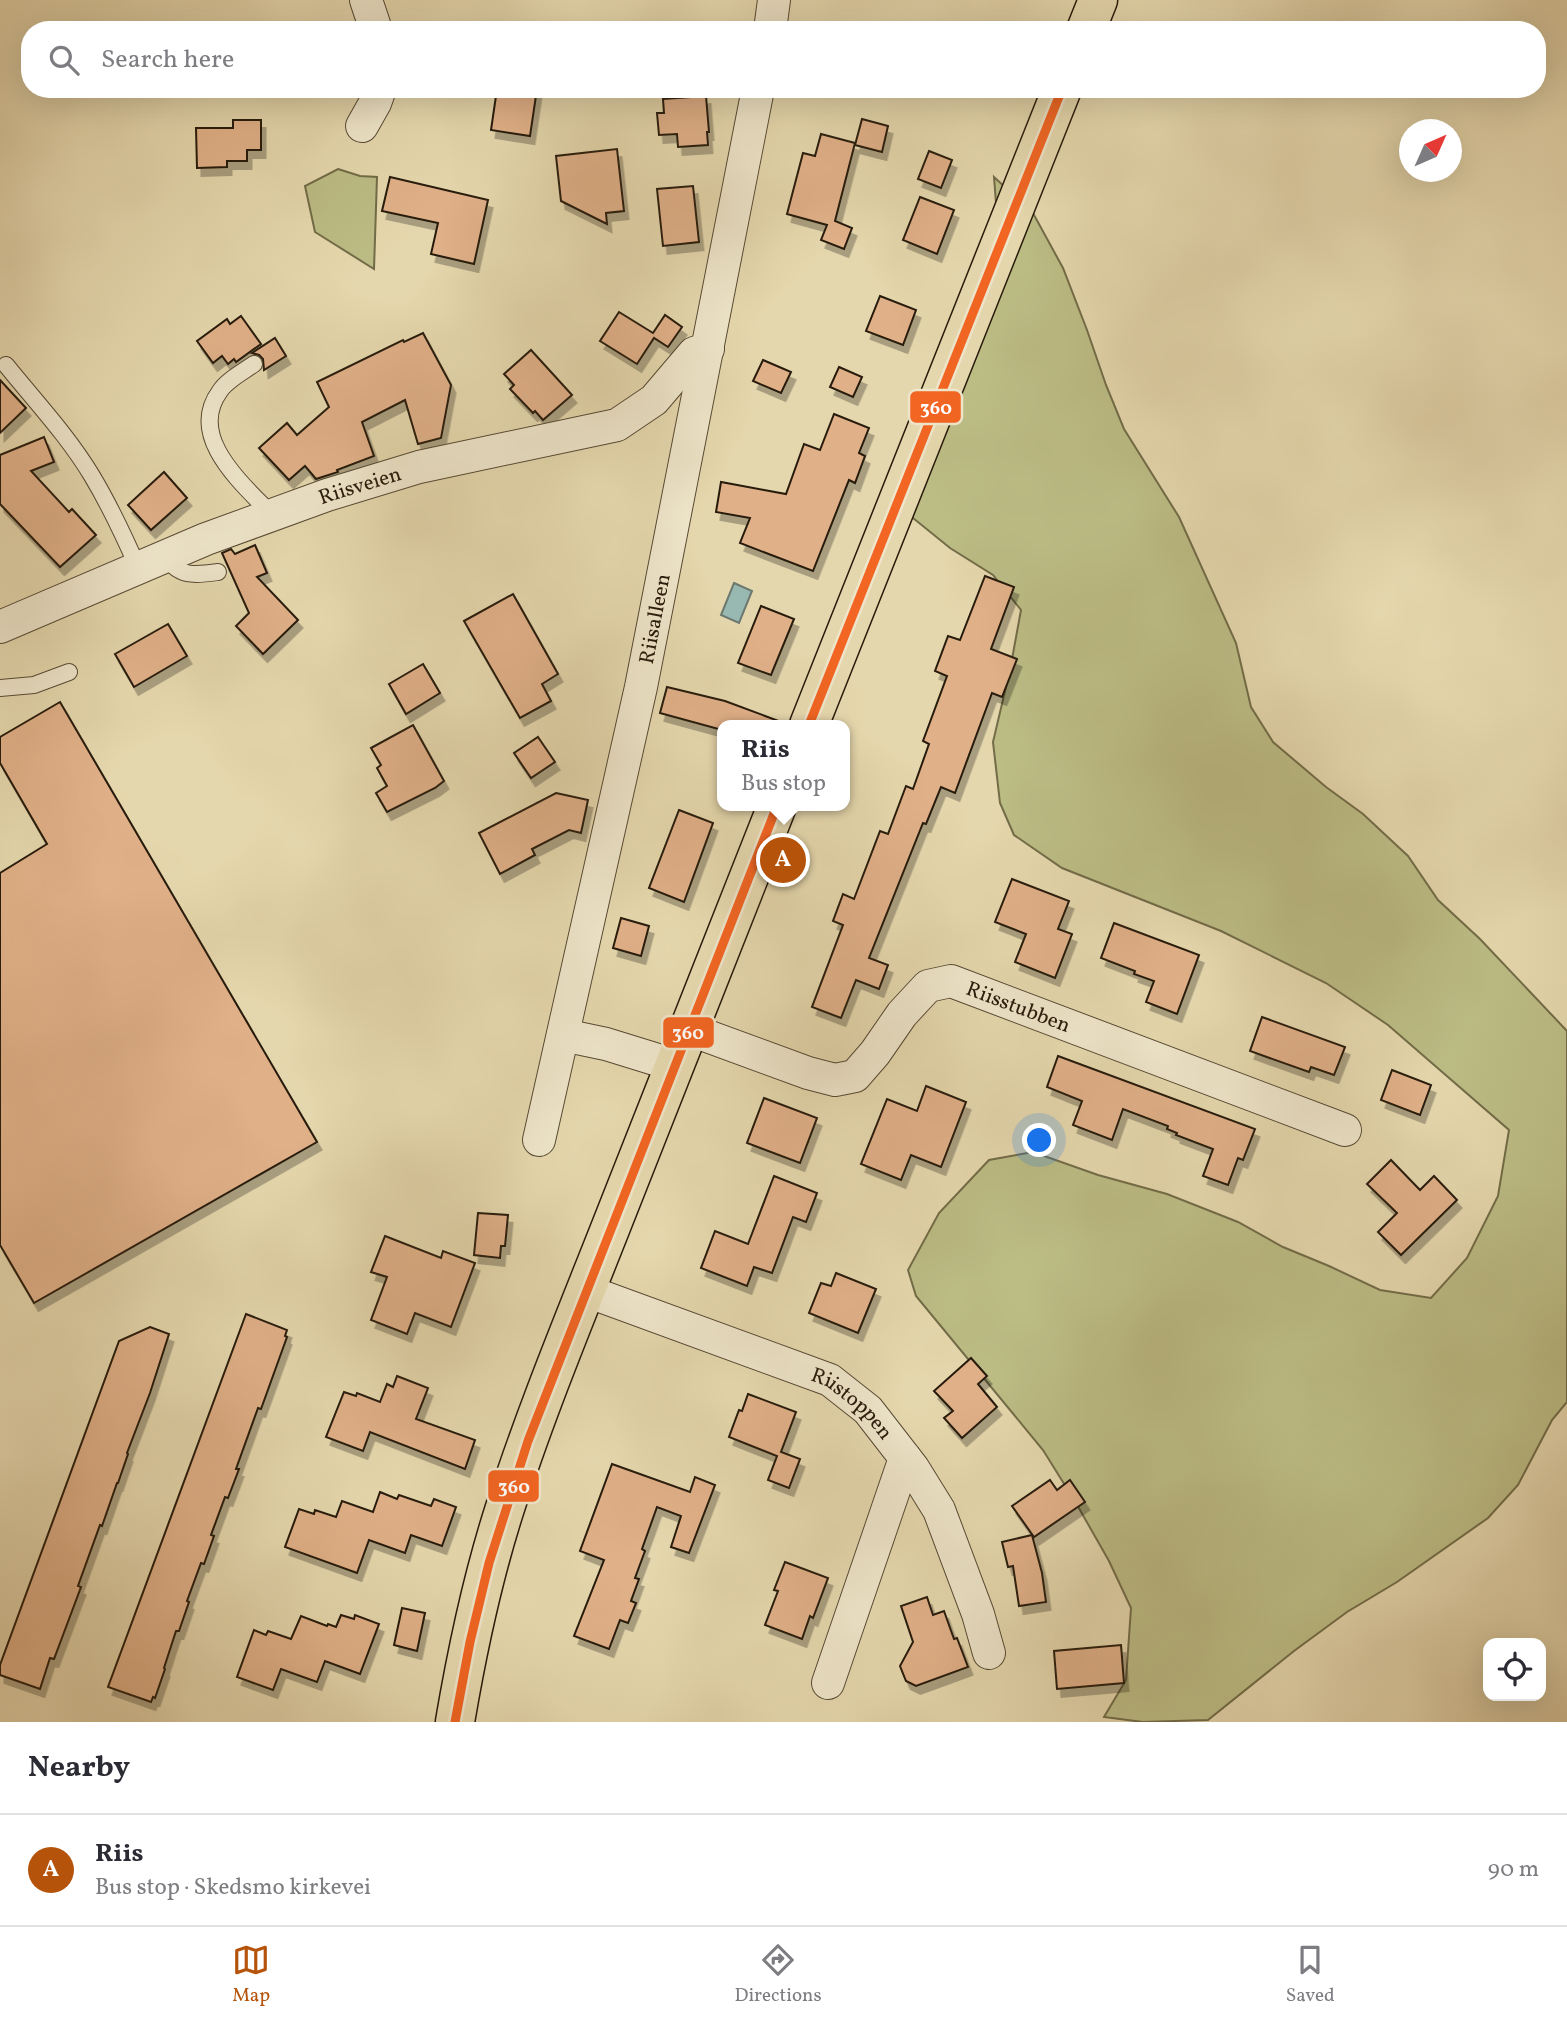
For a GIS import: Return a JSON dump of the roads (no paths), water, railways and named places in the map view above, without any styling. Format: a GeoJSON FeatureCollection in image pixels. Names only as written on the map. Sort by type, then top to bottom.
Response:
{"type":"FeatureCollection","features":[{"type":"Feature","properties":{"kind":"highway"},"geometry":{"type":"LineString","coordinates":[[1090,21],[1098,0]]}},
{"type":"Feature","properties":{"kind":"highway"},"geometry":{"type":"LineString","coordinates":[[811,720],[1058,98]]}},
{"type":"Feature","properties":{"kind":"highway"},"geometry":{"type":"LineString","coordinates":[[455,1722],[473,1629],[504,1512],[526,1447],[775,811]]}},
{"type":"Feature","properties":{"kind":"street"},"geometry":{"type":"LineString","coordinates":[[366,0],[373,21]]}},
{"type":"Feature","properties":{"kind":"street"},"geometry":{"type":"LineString","coordinates":[[770,21],[774,0]]}},
{"type":"Feature","properties":{"kind":"street"},"geometry":{"type":"LineString","coordinates":[[362,125],[377,98]]}},
{"type":"Feature","properties":{"kind":"street","name":"Riisalleen"},"geometry":{"type":"LineString","coordinates":[[539,1140],[641,687],[756,98]]}},
{"type":"Feature","properties":{"kind":"street","name":"Riisveien"},"geometry":{"type":"LineString","coordinates":[[0,627],[166,556],[327,495],[419,467],[617,425],[654,400],[694,353],[708,349]]}},
{"type":"Feature","properties":{"kind":"street","name":"Riisstubben"},"geometry":{"type":"LineString","coordinates":[[688,1029],[808,1073],[835,1080],[855,1076],[902,1014],[928,986],[951,981],[1345,1130]]}},
{"type":"Feature","properties":{"kind":"street"},"geometry":{"type":"LineString","coordinates":[[563,1035],[606,1044],[674,1065]]}},
{"type":"Feature","properties":{"kind":"street","name":"Riistoppen"},"geometry":{"type":"LineString","coordinates":[[585,1292],[830,1380],[868,1410],[905,1458],[939,1510],[978,1614],[989,1653]]}},
{"type":"Feature","properties":{"kind":"street"},"geometry":{"type":"LineString","coordinates":[[828,1683],[905,1458]]}},
{"type":"Feature","properties":{"kind":"lane"},"geometry":{"type":"LineString","coordinates":[[254,363],[220,389],[211,407],[212,442],[229,468],[272,515]]}},
{"type":"Feature","properties":{"kind":"lane"},"geometry":{"type":"LineString","coordinates":[[6,365],[91,474],[113,512],[138,568]]}},
{"type":"Feature","properties":{"kind":"lane"},"geometry":{"type":"LineString","coordinates":[[166,556],[171,565],[181,571],[196,575],[218,572]]}},
{"type":"Feature","properties":{"kind":"lane"},"geometry":{"type":"LineString","coordinates":[[0,688],[34,685],[69,672]]}},
{"type":"Feature","properties":{"kind":"water"},"geometry":{"type":"Polygon","coordinates":[[[734,583],[752,591],[739,623],[721,615],[734,583]]]}},
{"type":"Feature","properties":{"kind":"place","name":"Riis"},"geometry":{"type":"Point","coordinates":[783,860]}}]}
